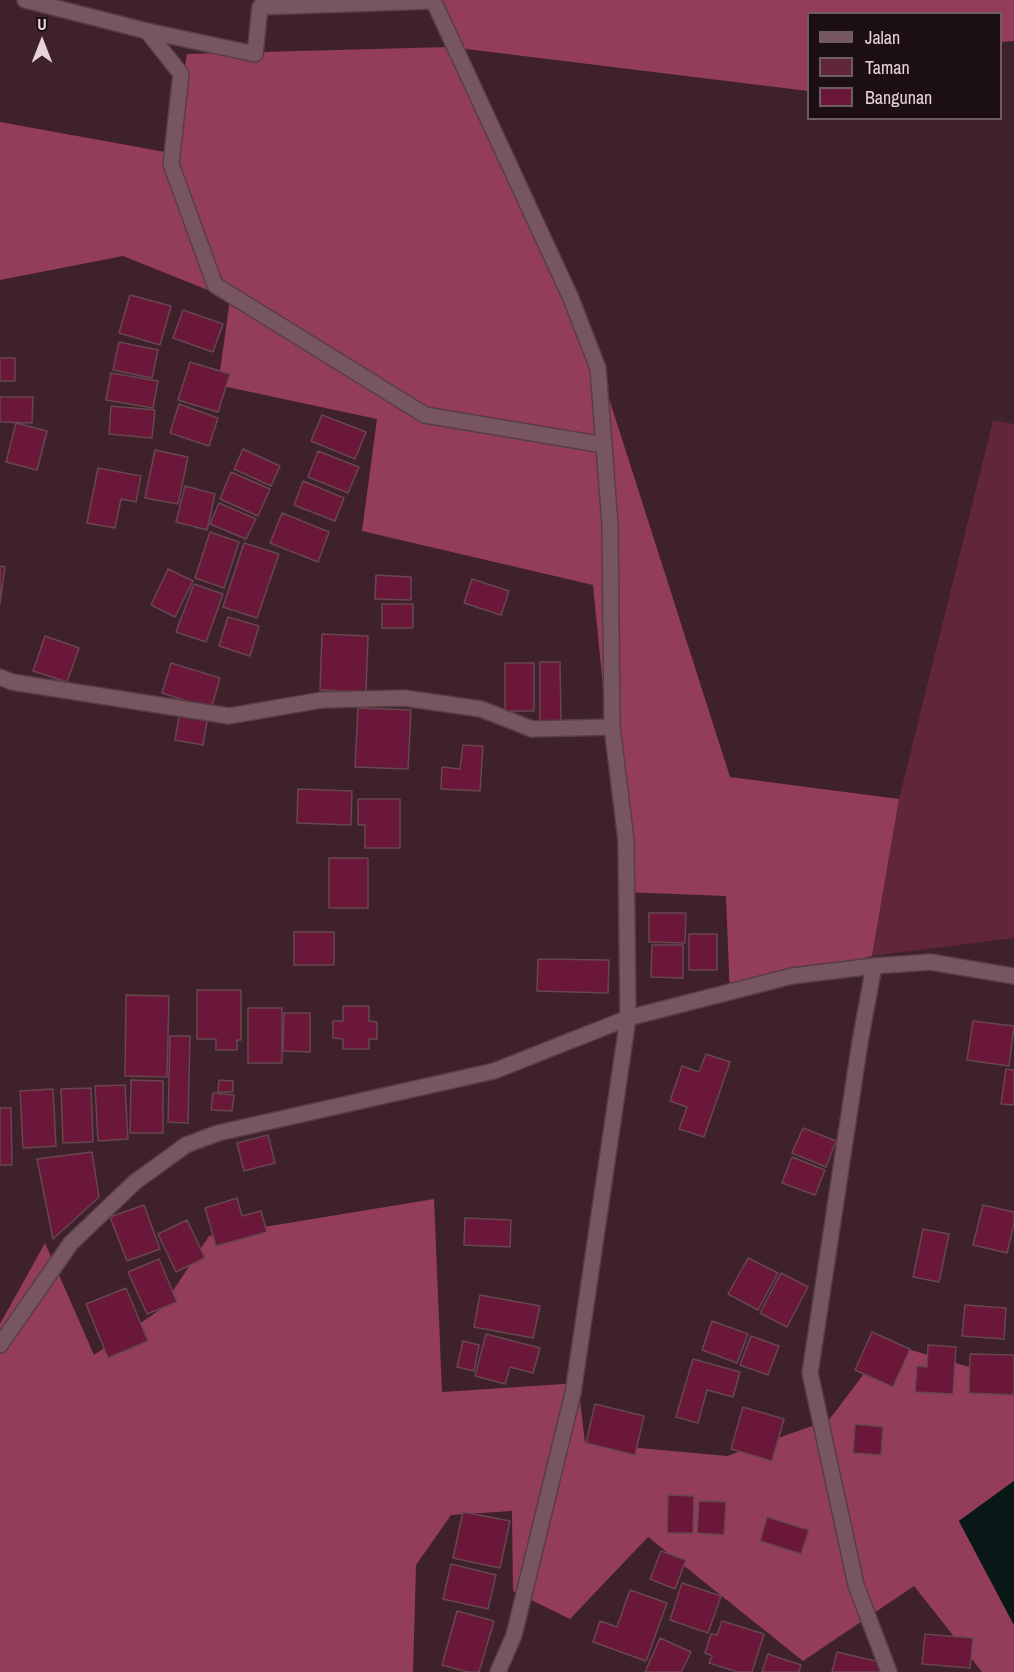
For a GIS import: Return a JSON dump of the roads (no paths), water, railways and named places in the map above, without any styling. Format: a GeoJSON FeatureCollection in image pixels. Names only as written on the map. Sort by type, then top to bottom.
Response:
{"type":"FeatureCollection","features":[{"type":"Feature","properties":{"kind":"street"},"geometry":{"type":"LineString","coordinates":[[25,0],[147,31],[255,54],[260,7],[433,0],[570,296],[598,368],[610,524],[612,728],[626,840],[628,1018],[573,1394],[514,1635],[498,1672]]}},
{"type":"Feature","properties":{"kind":"street"},"geometry":{"type":"LineString","coordinates":[[147,31],[181,74],[171,164],[215,285],[425,416],[604,446]]}},
{"type":"Feature","properties":{"kind":"street"},"geometry":{"type":"LineString","coordinates":[[0,677],[12,682],[229,716],[322,700],[404,698],[481,709],[532,729],[612,728]]}},
{"type":"Feature","properties":{"kind":"street"},"geometry":{"type":"LineString","coordinates":[[0,1345],[71,1243],[135,1182],[186,1145],[218,1133],[495,1071],[628,1018],[792,975],[930,962],[1014,976]]}},
{"type":"Feature","properties":{"kind":"street"},"geometry":{"type":"LineString","coordinates":[[874,966],[860,1042],[810,1373],[856,1585],[889,1672]]}}]}
